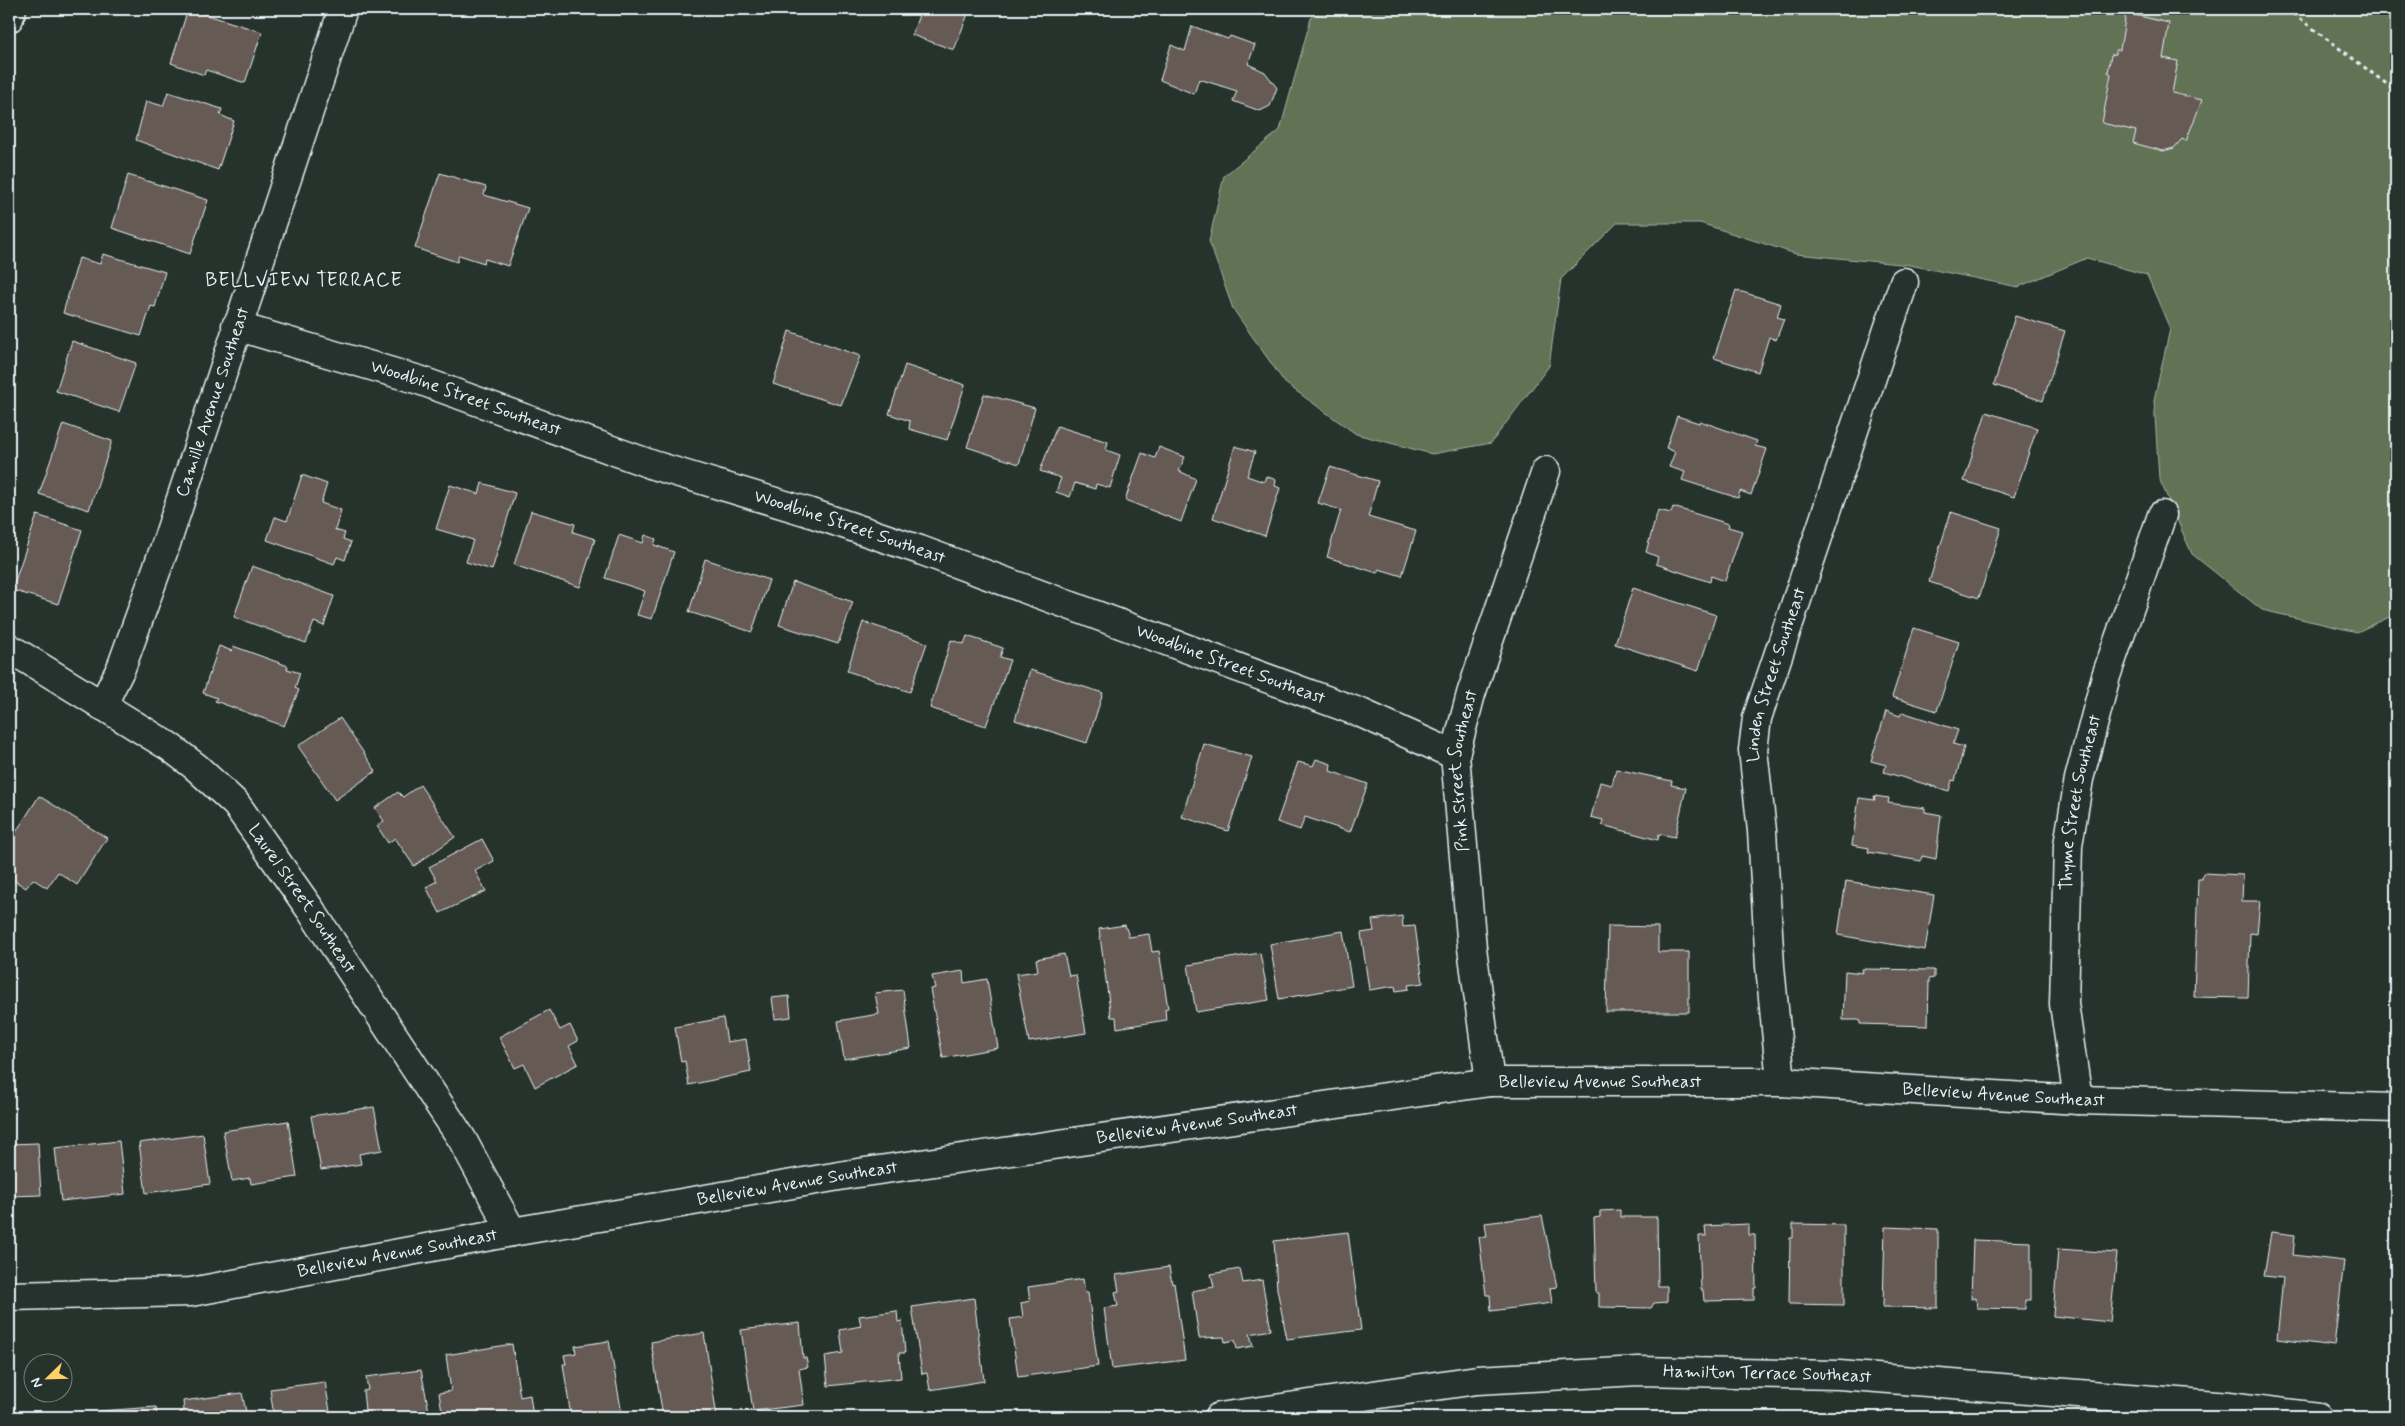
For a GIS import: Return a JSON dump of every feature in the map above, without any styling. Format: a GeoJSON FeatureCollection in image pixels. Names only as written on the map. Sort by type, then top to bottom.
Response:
{"type":"FeatureCollection","features":[{"type":"Feature","properties":{"kind":"street"},"geometry":{"type":"LineString","coordinates":[[9,18],[12,9]]}},
{"type":"Feature","properties":{"kind":"street","name":"Camille Avenue Southeast"},"geometry":{"type":"LineString","coordinates":[[102,706],[121,668],[166,544],[236,326],[343,9]]}},
{"type":"Feature","properties":{"kind":"street","name":"Linden Street Southeast"},"geometry":{"type":"LineString","coordinates":[[1781,1082],[1770,966],[1762,831],[1753,750],[1757,718],[1904,282]]}},
{"type":"Feature","properties":{"kind":"street","name":"Woodbine Street Southeast"},"geometry":{"type":"LineString","coordinates":[[236,326],[419,380],[653,465],[808,512],[920,550],[1361,713],[1455,755]]}},
{"type":"Feature","properties":{"kind":"street","name":"Pink Street Southeast"},"geometry":{"type":"LineString","coordinates":[[1490,1082],[1472,948],[1455,755],[1471,694],[1546,471]]}},
{"type":"Feature","properties":{"kind":"street","name":"Thyme Street Southeast"},"geometry":{"type":"LineString","coordinates":[[2078,1100],[2064,1004],[2068,845],[2079,779],[2106,676],[2162,516]]}},
{"type":"Feature","properties":{"kind":"street","name":"Laurel Street Southeast"},"geometry":{"type":"LineString","coordinates":[[9,648],[170,747],[196,767],[236,804],[310,909],[462,1139],[512,1232]]}},
{"type":"Feature","properties":{"kind":"street","name":"Belleview Avenue Southeast"},"geometry":{"type":"LineString","coordinates":[[9,1296],[191,1292],[512,1232],[851,1174],[1490,1082],[1781,1082],[2078,1100],[2396,1108]]}},
{"type":"Feature","properties":{"kind":"street","name":"Hamilton Terrace Southeast"},"geometry":{"type":"LineString","coordinates":[[1219,1417],[1478,1380],[1638,1371],[1839,1375],[2229,1406],[2318,1417]]}},
{"type":"Feature","properties":{"kind":"path"},"geometry":{"type":"LineString","coordinates":[[2287,9],[2396,91]]}},
{"type":"Feature","properties":{"kind":"green space"},"geometry":{"type":"Polygon","coordinates":[[[1323,9],[2396,9],[2396,614],[2357,632],[2262,610],[2192,554],[2159,478],[2154,400],[2170,329],[2147,275],[2087,258],[2018,287],[1910,265],[1796,254],[1700,223],[1617,223],[1561,279],[1549,366],[1491,443],[1432,454],[1356,434],[1285,383],[1233,309],[1209,241],[1224,176],[1280,130],[1311,18],[1323,9]]]}},
{"type":"Feature","properties":{"kind":"building"},"geometry":{"type":"Polygon","coordinates":[[[188,9],[262,32],[245,83],[206,70],[204,75],[171,63],[188,9]]]}},
{"type":"Feature","properties":{"kind":"building"},"geometry":{"type":"Polygon","coordinates":[[[921,9],[965,9],[969,11],[954,50],[912,35],[921,9]]]}},
{"type":"Feature","properties":{"kind":"building"},"geometry":{"type":"Polygon","coordinates":[[[2126,13],[2169,23],[2163,58],[2178,61],[2172,93],[2202,100],[2186,141],[2182,139],[2174,148],[2163,151],[2133,143],[2136,131],[2102,123],[2111,74],[2108,72],[2111,55],[2116,54],[2116,50],[2120,50],[2126,13]]]}},
{"type":"Feature","properties":{"kind":"building"},"geometry":{"type":"Polygon","coordinates":[[[1192,26],[1228,39],[1230,36],[1255,45],[1248,64],[1265,72],[1277,88],[1270,106],[1260,111],[1233,101],[1237,91],[1199,79],[1194,94],[1160,80],[1171,45],[1185,51],[1192,26]]]}},
{"type":"Feature","properties":{"kind":"building"},"geometry":{"type":"Polygon","coordinates":[[[168,92],[222,109],[220,115],[234,121],[218,170],[136,140],[146,101],[163,106],[168,92]]]}},
{"type":"Feature","properties":{"kind":"building"},"geometry":{"type":"Polygon","coordinates":[[[440,173],[486,187],[484,195],[528,208],[508,266],[485,259],[484,263],[459,255],[457,262],[415,248],[440,173]]]}},
{"type":"Feature","properties":{"kind":"building"},"geometry":{"type":"Polygon","coordinates":[[[128,175],[208,200],[190,254],[112,228],[128,175]]]}},
{"type":"Feature","properties":{"kind":"building"},"geometry":{"type":"Polygon","coordinates":[[[103,254],[165,272],[155,307],[151,306],[141,336],[63,313],[79,258],[100,264],[103,254]]]}},
{"type":"Feature","properties":{"kind":"building"},"geometry":{"type":"Polygon","coordinates":[[[1736,290],[1781,304],[1777,317],[1784,319],[1776,340],[1769,337],[1758,372],[1714,358],[1736,290]]]}},
{"type":"Feature","properties":{"kind":"building"},"geometry":{"type":"Polygon","coordinates":[[[2015,316],[2065,331],[2043,401],[1994,385],[2015,316]]]}},
{"type":"Feature","properties":{"kind":"building"},"geometry":{"type":"Polygon","coordinates":[[[789,331],[860,356],[841,405],[773,384],[789,331]]]}},
{"type":"Feature","properties":{"kind":"building"},"geometry":{"type":"Polygon","coordinates":[[[72,341],[136,363],[119,412],[56,391],[72,341]]]}},
{"type":"Feature","properties":{"kind":"building"},"geometry":{"type":"Polygon","coordinates":[[[905,365],[965,385],[947,440],[909,429],[910,421],[889,414],[905,365]]]}},
{"type":"Feature","properties":{"kind":"building"},"geometry":{"type":"Polygon","coordinates":[[[984,394],[1035,408],[1019,464],[967,447],[984,394]]]}},
{"type":"Feature","properties":{"kind":"building"},"geometry":{"type":"Polygon","coordinates":[[[1986,412],[2037,428],[2014,497],[1964,481],[1986,412]]]}},
{"type":"Feature","properties":{"kind":"building"},"geometry":{"type":"Polygon","coordinates":[[[1677,416],[1699,423],[1700,421],[1757,441],[1755,446],[1767,449],[1751,495],[1740,491],[1738,498],[1682,480],[1685,472],[1669,467],[1675,452],[1666,448],[1677,416]]]}},
{"type":"Feature","properties":{"kind":"building"},"geometry":{"type":"Polygon","coordinates":[[[63,424],[112,441],[89,510],[39,494],[63,424]]]}},
{"type":"Feature","properties":{"kind":"building"},"geometry":{"type":"Polygon","coordinates":[[[1057,426],[1108,442],[1106,450],[1120,455],[1110,488],[1096,484],[1095,489],[1075,483],[1070,497],[1056,492],[1061,478],[1040,471],[1057,426]]]}},
{"type":"Feature","properties":{"kind":"building"},"geometry":{"type":"Polygon","coordinates":[[[1235,446],[1255,452],[1247,476],[1264,482],[1266,476],[1276,480],[1275,486],[1280,488],[1265,536],[1213,518],[1235,446]]]}},
{"type":"Feature","properties":{"kind":"building"},"geometry":{"type":"Polygon","coordinates":[[[1159,447],[1185,457],[1179,471],[1196,479],[1181,522],[1125,500],[1142,453],[1155,458],[1159,447]]]}},
{"type":"Feature","properties":{"kind":"building"},"geometry":{"type":"Polygon","coordinates":[[[1330,467],[1378,481],[1368,517],[1416,531],[1402,576],[1379,569],[1377,573],[1327,557],[1341,510],[1318,503],[1330,467]]]}},
{"type":"Feature","properties":{"kind":"building"},"geometry":{"type":"Polygon","coordinates":[[[302,475],[327,484],[321,503],[341,510],[335,530],[345,533],[343,539],[351,542],[345,560],[337,557],[334,564],[267,540],[275,517],[287,521],[302,475]]]}},
{"type":"Feature","properties":{"kind":"building"},"geometry":{"type":"Polygon","coordinates":[[[482,483],[515,493],[492,570],[466,562],[473,540],[436,529],[450,485],[479,494],[482,483]]]}},
{"type":"Feature","properties":{"kind":"building"},"geometry":{"type":"Polygon","coordinates":[[[1673,507],[1729,524],[1728,527],[1742,531],[1725,581],[1711,576],[1710,582],[1656,564],[1658,557],[1646,552],[1658,510],[1671,513],[1673,507]]]}},
{"type":"Feature","properties":{"kind":"building"},"geometry":{"type":"Polygon","coordinates":[[[531,511],[575,524],[573,532],[595,539],[580,587],[514,565],[531,511]]]}},
{"type":"Feature","properties":{"kind":"building"},"geometry":{"type":"Polygon","coordinates":[[[1951,512],[2001,528],[1979,598],[1929,582],[1951,512]]]}},
{"type":"Feature","properties":{"kind":"building"},"geometry":{"type":"Polygon","coordinates":[[[37,515],[82,530],[58,604],[12,590],[37,515]]]}},
{"type":"Feature","properties":{"kind":"building"},"geometry":{"type":"Polygon","coordinates":[[[619,535],[643,543],[645,535],[656,539],[654,545],[674,552],[652,619],[637,615],[645,591],[605,578],[619,535]]]}},
{"type":"Feature","properties":{"kind":"building"},"geometry":{"type":"Polygon","coordinates":[[[705,559],[769,580],[752,632],[689,612],[705,559]]]}},
{"type":"Feature","properties":{"kind":"building"},"geometry":{"type":"Polygon","coordinates":[[[252,566],[334,596],[324,626],[314,622],[306,643],[234,617],[252,566]]]}},
{"type":"Feature","properties":{"kind":"building"},"geometry":{"type":"Polygon","coordinates":[[[793,582],[853,602],[838,644],[779,625],[793,582]]]}},
{"type":"Feature","properties":{"kind":"building"},"geometry":{"type":"Polygon","coordinates":[[[1633,588],[1716,615],[1698,671],[1615,644],[1633,588]]]}},
{"type":"Feature","properties":{"kind":"building"},"geometry":{"type":"Polygon","coordinates":[[[863,622],[927,643],[910,692],[847,671],[863,622]]]}},
{"type":"Feature","properties":{"kind":"building"},"geometry":{"type":"Polygon","coordinates":[[[1914,628],[1959,642],[1937,711],[1892,697],[1914,628]]]}},
{"type":"Feature","properties":{"kind":"building"},"geometry":{"type":"Polygon","coordinates":[[[967,636],[1003,648],[1000,657],[1010,660],[986,726],[930,708],[951,640],[964,644],[967,636]]]}},
{"type":"Feature","properties":{"kind":"building"},"geometry":{"type":"Polygon","coordinates":[[[219,646],[232,651],[233,646],[288,666],[287,669],[300,673],[295,688],[299,690],[284,726],[215,701],[217,698],[203,693],[219,646]]]}},
{"type":"Feature","properties":{"kind":"building"},"geometry":{"type":"Polygon","coordinates":[[[1030,670],[1103,693],[1087,743],[1015,720],[1030,670]]]}},
{"type":"Feature","properties":{"kind":"building"},"geometry":{"type":"Polygon","coordinates":[[[1886,711],[1900,716],[1902,712],[1958,730],[1953,744],[1964,747],[1955,781],[1952,780],[1949,791],[1884,772],[1886,765],[1871,761],[1886,711]]]}},
{"type":"Feature","properties":{"kind":"building"},"geometry":{"type":"Polygon","coordinates":[[[340,718],[376,771],[335,800],[298,746],[340,718]]]}},
{"type":"Feature","properties":{"kind":"building"},"geometry":{"type":"Polygon","coordinates":[[[1204,744],[1252,757],[1228,831],[1182,817],[1204,744]]]}},
{"type":"Feature","properties":{"kind":"building"},"geometry":{"type":"Polygon","coordinates":[[[1316,759],[1331,764],[1330,771],[1368,784],[1350,832],[1305,817],[1300,830],[1277,822],[1298,762],[1313,766],[1316,759]]]}},
{"type":"Feature","properties":{"kind":"building"},"geometry":{"type":"Polygon","coordinates":[[[1616,769],[1672,781],[1671,785],[1686,788],[1675,837],[1659,834],[1658,840],[1602,825],[1603,820],[1591,817],[1600,782],[1612,785],[1616,769]]]}},
{"type":"Feature","properties":{"kind":"building"},"geometry":{"type":"Polygon","coordinates":[[[420,785],[455,837],[414,866],[395,838],[388,843],[377,826],[384,821],[375,808],[398,792],[403,797],[420,785]]]}},
{"type":"Feature","properties":{"kind":"building"},"geometry":{"type":"Polygon","coordinates":[[[39,796],[107,838],[77,885],[58,872],[47,888],[33,879],[26,888],[9,877],[9,843],[39,796]]]}},
{"type":"Feature","properties":{"kind":"building"},"geometry":{"type":"Polygon","coordinates":[[[1874,796],[1889,798],[1888,803],[1925,808],[1925,812],[1941,815],[1936,859],[1922,856],[1921,861],[1868,852],[1869,848],[1852,845],[1859,798],[1875,800],[1874,796]]]}},
{"type":"Feature","properties":{"kind":"building"},"geometry":{"type":"Polygon","coordinates":[[[482,839],[494,861],[475,871],[486,891],[440,913],[426,887],[437,881],[429,867],[482,839]]]}},
{"type":"Feature","properties":{"kind":"building"},"geometry":{"type":"Polygon","coordinates":[[[2203,873],[2243,875],[2242,901],[2260,901],[2257,934],[2250,933],[2248,998],[2194,997],[2198,879],[2202,879],[2203,873]]]}},
{"type":"Feature","properties":{"kind":"building"},"geometry":{"type":"Polygon","coordinates":[[[1846,881],[1934,895],[1925,950],[1838,935],[1846,881]]]}},
{"type":"Feature","properties":{"kind":"building"},"geometry":{"type":"Polygon","coordinates":[[[1402,916],[1403,927],[1415,926],[1423,983],[1408,985],[1409,989],[1396,991],[1395,986],[1369,990],[1361,933],[1374,931],[1372,920],[1402,916]]]}},
{"type":"Feature","properties":{"kind":"building"},"geometry":{"type":"Polygon","coordinates":[[[1125,925],[1129,937],[1149,934],[1152,952],[1159,951],[1168,1008],[1165,1009],[1166,1020],[1117,1028],[1116,1017],[1111,1017],[1099,929],[1125,925]]]}},
{"type":"Feature","properties":{"kind":"building"},"geometry":{"type":"Polygon","coordinates":[[[1608,926],[1658,927],[1658,952],[1689,952],[1689,1012],[1606,1012],[1608,926]]]}},
{"type":"Feature","properties":{"kind":"building"},"geometry":{"type":"Polygon","coordinates":[[[1343,931],[1352,986],[1279,999],[1270,944],[1343,931]]]}},
{"type":"Feature","properties":{"kind":"building"},"geometry":{"type":"Polygon","coordinates":[[[1260,953],[1269,1000],[1196,1012],[1188,965],[1260,953]]]}},
{"type":"Feature","properties":{"kind":"building"},"geometry":{"type":"Polygon","coordinates":[[[1064,954],[1069,976],[1076,975],[1086,1033],[1029,1042],[1016,974],[1038,971],[1036,959],[1064,954]]]}},
{"type":"Feature","properties":{"kind":"building"},"geometry":{"type":"Polygon","coordinates":[[[1862,969],[1934,970],[1934,978],[1929,979],[1928,1026],[1860,1024],[1860,1020],[1843,1020],[1845,971],[1863,973],[1862,969]]]}},
{"type":"Feature","properties":{"kind":"building"},"geometry":{"type":"Polygon","coordinates":[[[963,971],[964,983],[987,979],[998,1048],[943,1058],[930,989],[935,988],[932,976],[963,971]]]}},
{"type":"Feature","properties":{"kind":"building"},"geometry":{"type":"Polygon","coordinates":[[[903,990],[911,1048],[844,1059],[838,1021],[879,1014],[875,993],[903,990]]]}},
{"type":"Feature","properties":{"kind":"building"},"geometry":{"type":"Polygon","coordinates":[[[789,996],[791,1017],[775,1019],[772,998],[789,996]]]}},
{"type":"Feature","properties":{"kind":"building"},"geometry":{"type":"Polygon","coordinates":[[[549,1010],[560,1030],[570,1025],[578,1041],[569,1046],[578,1064],[535,1087],[524,1064],[515,1068],[499,1037],[549,1010]]]}},
{"type":"Feature","properties":{"kind":"building"},"geometry":{"type":"Polygon","coordinates":[[[723,1018],[727,1042],[746,1039],[751,1072],[689,1085],[685,1061],[681,1062],[675,1027],[723,1018]]]}},
{"type":"Feature","properties":{"kind":"building"},"geometry":{"type":"Polygon","coordinates":[[[374,1107],[382,1150],[359,1154],[361,1164],[321,1170],[311,1116],[374,1107]]]}},
{"type":"Feature","properties":{"kind":"building"},"geometry":{"type":"Polygon","coordinates":[[[288,1121],[297,1177],[251,1184],[250,1178],[232,1181],[223,1131],[288,1121]]]}},
{"type":"Feature","properties":{"kind":"building"},"geometry":{"type":"Polygon","coordinates":[[[203,1134],[210,1184],[146,1193],[139,1143],[203,1134]]]}},
{"type":"Feature","properties":{"kind":"building"},"geometry":{"type":"Polygon","coordinates":[[[119,1141],[125,1194],[61,1201],[55,1148],[119,1141]]]}},
{"type":"Feature","properties":{"kind":"building"},"geometry":{"type":"Polygon","coordinates":[[[38,1143],[41,1195],[9,1196],[9,1144],[38,1143]]]}},
{"type":"Feature","properties":{"kind":"building"},"geometry":{"type":"Polygon","coordinates":[[[1620,1210],[1620,1217],[1657,1217],[1658,1286],[1667,1286],[1667,1302],[1654,1303],[1651,1308],[1599,1307],[1599,1293],[1596,1293],[1594,1218],[1600,1217],[1600,1211],[1620,1210]]]}},
{"type":"Feature","properties":{"kind":"building"},"geometry":{"type":"Polygon","coordinates":[[[1542,1216],[1557,1287],[1550,1288],[1552,1303],[1491,1311],[1490,1295],[1486,1295],[1479,1237],[1487,1237],[1485,1223],[1542,1216]]]}},
{"type":"Feature","properties":{"kind":"building"},"geometry":{"type":"Polygon","coordinates":[[[1749,1224],[1749,1235],[1755,1235],[1756,1288],[1754,1288],[1754,1300],[1704,1301],[1703,1290],[1701,1290],[1699,1236],[1706,1236],[1705,1226],[1749,1224]]]}},
{"type":"Feature","properties":{"kind":"building"},"geometry":{"type":"Polygon","coordinates":[[[1793,1224],[1844,1225],[1844,1305],[1789,1304],[1790,1238],[1793,1238],[1793,1224]]]}},
{"type":"Feature","properties":{"kind":"building"},"geometry":{"type":"Polygon","coordinates":[[[1885,1227],[1938,1229],[1938,1308],[1883,1307],[1885,1227]]]}},
{"type":"Feature","properties":{"kind":"building"},"geometry":{"type":"Polygon","coordinates":[[[1348,1232],[1361,1330],[1287,1339],[1277,1289],[1274,1241],[1348,1232]]]}},
{"type":"Feature","properties":{"kind":"building"},"geometry":{"type":"Polygon","coordinates":[[[2271,1232],[2295,1235],[2293,1255],[2344,1261],[2334,1346],[2277,1339],[2283,1278],[2264,1276],[2271,1232]]]}},
{"type":"Feature","properties":{"kind":"building"},"geometry":{"type":"Polygon","coordinates":[[[1973,1240],[2031,1242],[2031,1300],[2025,1300],[2025,1309],[1977,1308],[1976,1298],[1971,1299],[1973,1240]]]}},
{"type":"Feature","properties":{"kind":"building"},"geometry":{"type":"Polygon","coordinates":[[[2058,1249],[2117,1253],[2110,1322],[2053,1316],[2058,1249]]]}},
{"type":"Feature","properties":{"kind":"building"},"geometry":{"type":"Polygon","coordinates":[[[1169,1267],[1172,1284],[1174,1283],[1185,1360],[1112,1369],[1104,1308],[1118,1306],[1115,1292],[1119,1291],[1116,1275],[1169,1267]]]}},
{"type":"Feature","properties":{"kind":"building"},"geometry":{"type":"Polygon","coordinates":[[[1240,1269],[1243,1283],[1262,1280],[1271,1330],[1250,1334],[1253,1346],[1237,1349],[1235,1340],[1225,1342],[1224,1337],[1199,1338],[1192,1291],[1214,1287],[1211,1274],[1240,1269]]]}},
{"type":"Feature","properties":{"kind":"building"},"geometry":{"type":"Polygon","coordinates":[[[1083,1279],[1085,1293],[1088,1293],[1098,1366],[1018,1377],[1010,1319],[1023,1317],[1021,1303],[1030,1301],[1028,1287],[1083,1279]]]}},
{"type":"Feature","properties":{"kind":"building"},"geometry":{"type":"Polygon","coordinates":[[[974,1298],[984,1381],[930,1390],[927,1373],[922,1374],[912,1307],[974,1298]]]}},
{"type":"Feature","properties":{"kind":"building"},"geometry":{"type":"Polygon","coordinates":[[[897,1311],[898,1322],[902,1321],[905,1353],[899,1353],[901,1378],[828,1386],[825,1356],[843,1353],[840,1330],[861,1326],[859,1316],[897,1311]]]}},
{"type":"Feature","properties":{"kind":"building"},"geometry":{"type":"Polygon","coordinates":[[[800,1323],[803,1358],[806,1358],[808,1367],[799,1369],[804,1405],[753,1411],[741,1330],[800,1323]]]}},
{"type":"Feature","properties":{"kind":"building"},"geometry":{"type":"Polygon","coordinates":[[[704,1333],[717,1417],[663,1417],[651,1342],[704,1333]]]}},
{"type":"Feature","properties":{"kind":"building"},"geometry":{"type":"Polygon","coordinates":[[[609,1341],[622,1414],[598,1417],[571,1417],[563,1364],[566,1364],[564,1355],[576,1353],[575,1346],[609,1341]]]}},
{"type":"Feature","properties":{"kind":"building"},"geometry":{"type":"Polygon","coordinates":[[[512,1344],[520,1397],[530,1395],[533,1417],[443,1417],[439,1393],[451,1391],[446,1355],[512,1344]]]}},
{"type":"Feature","properties":{"kind":"building"},"geometry":{"type":"Polygon","coordinates":[[[421,1370],[430,1417],[355,1417],[354,1412],[365,1410],[363,1391],[368,1390],[366,1377],[421,1370]]]}},
{"type":"Feature","properties":{"kind":"building"},"geometry":{"type":"Polygon","coordinates":[[[325,1382],[331,1417],[274,1417],[270,1389],[325,1382]]]}},
{"type":"Feature","properties":{"kind":"building"},"geometry":{"type":"Polygon","coordinates":[[[242,1393],[247,1417],[181,1417],[180,1412],[184,1411],[183,1401],[242,1393]]]}},
{"type":"Feature","properties":{"kind":"building"},"geometry":{"type":"Polygon","coordinates":[[[156,1407],[157,1417],[99,1417],[99,1411],[156,1407]]]}},
{"type":"Feature","properties":{"kind":"district","name":"BELLVIEW TERRACE"},"geometry":{"type":"Point","coordinates":[304,280]}}]}
